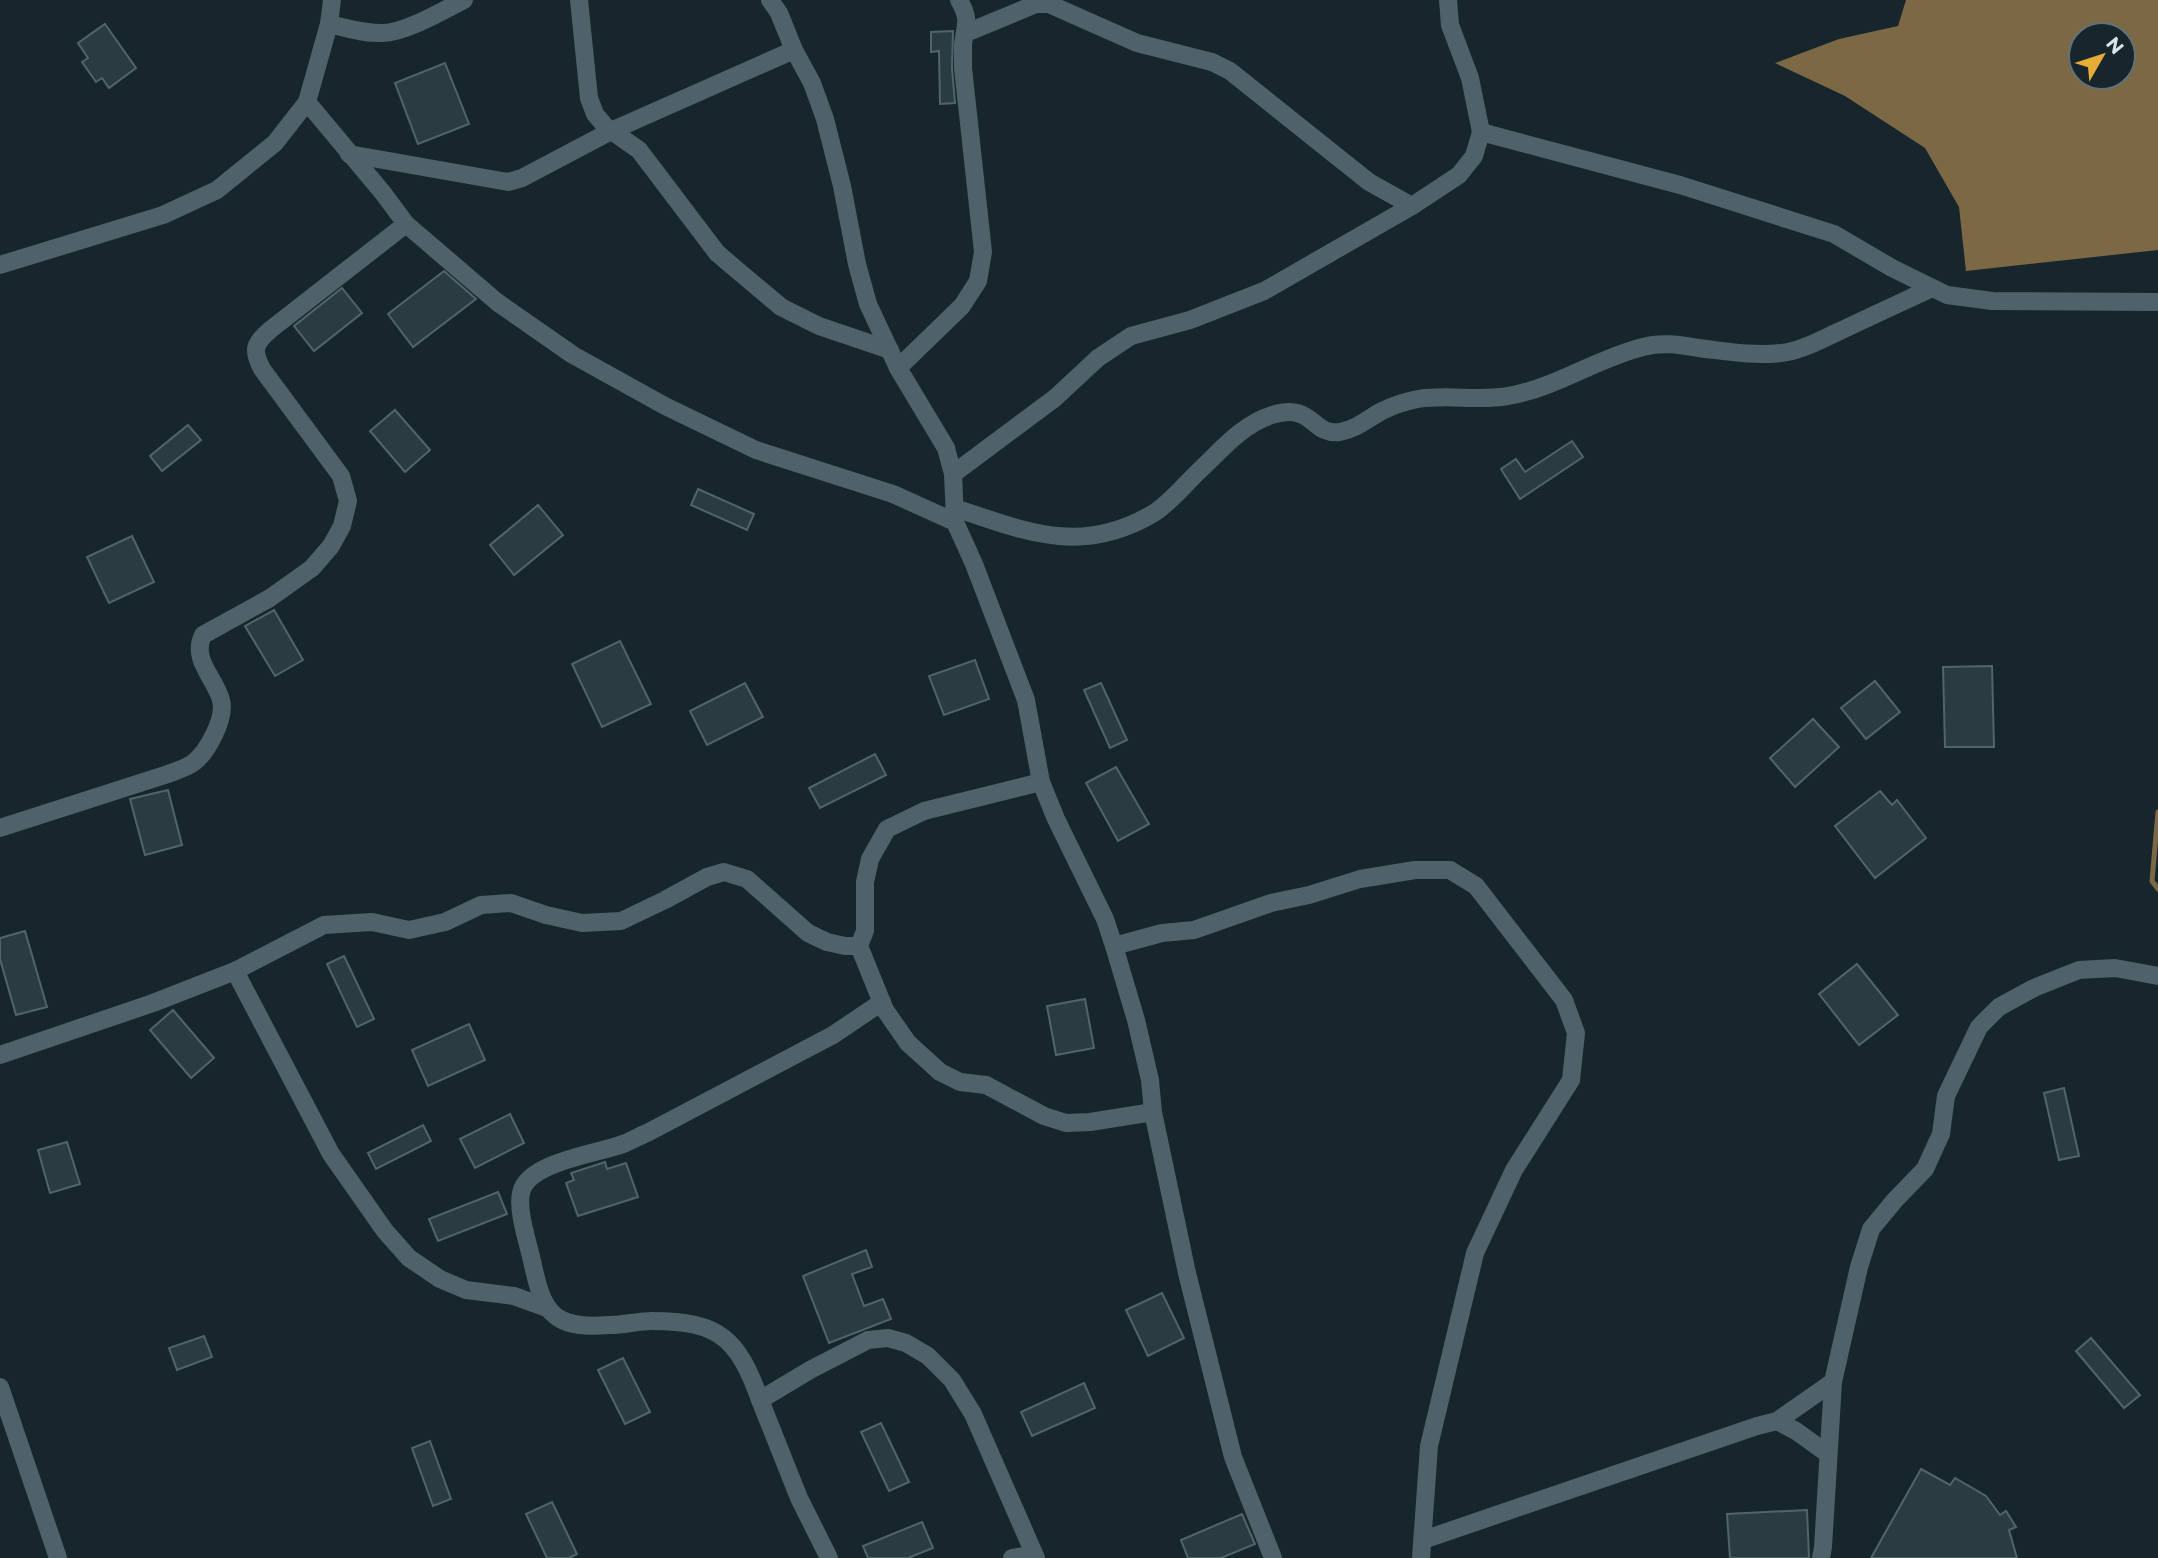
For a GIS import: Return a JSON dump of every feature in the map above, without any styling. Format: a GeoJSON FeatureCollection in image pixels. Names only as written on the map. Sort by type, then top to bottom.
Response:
{"type":"FeatureCollection","features":[{"type":"Feature","properties":{"kind":"street"},"geometry":{"type":"LineString","coordinates":[[0,265],[163,215],[217,190],[275,143],[307,102],[329,24],[332,0]]}},
{"type":"Feature","properties":{"kind":"street"},"geometry":{"type":"LineString","coordinates":[[329,24],[385,33],[412,25],[464,0]]}},
{"type":"Feature","properties":{"kind":"street"},"geometry":{"type":"LineString","coordinates":[[579,0],[589,98],[595,114],[611,131],[639,150],[717,253],[781,307],[818,326],[890,350]]}},
{"type":"Feature","properties":{"kind":"street"},"geometry":{"type":"LineString","coordinates":[[770,0],[779,13],[794,50],[812,83],[825,120],[842,186],[857,264],[869,304],[898,368],[946,448],[953,474],[955,515],[1026,700],[1041,782],[1105,919],[1114,946],[1150,1080],[1153,1112],[1187,1273],[1233,1457],[1273,1558]]}},
{"type":"Feature","properties":{"kind":"street"},"geometry":{"type":"LineString","coordinates":[[898,368],[962,306],[978,281],[983,252],[963,68],[963,43],[968,23],[959,0]]}},
{"type":"Feature","properties":{"kind":"street"},"geometry":{"type":"LineString","coordinates":[[953,474],[1055,398],[1098,358],[1132,336],[1190,320],[1264,291],[1412,206],[1459,175],[1474,156],[1481,132],[1470,78],[1450,25],[1448,0]]}},
{"type":"Feature","properties":{"kind":"street"},"geometry":{"type":"LineString","coordinates":[[965,33],[1037,4],[1049,4],[1137,43],[1212,62],[1230,71],[1369,182],[1412,206]]}},
{"type":"Feature","properties":{"kind":"street"},"geometry":{"type":"LineString","coordinates":[[349,154],[508,181],[523,178],[611,131],[794,50]]}},
{"type":"Feature","properties":{"kind":"street"},"geometry":{"type":"LineString","coordinates":[[307,102],[406,224],[498,302],[573,355],[665,406],[756,450],[955,515],[1065,538],[1107,534],[1155,512],[1240,432],[1274,414],[1296,412],[1303,414],[1327,432],[1338,432],[1355,428],[1383,411],[1417,399],[1513,396],[1580,372],[1615,354],[1647,345],[1674,344],[1757,354],[1784,353],[1813,343],[1932,288]]}},
{"type":"Feature","properties":{"kind":"street"},"geometry":{"type":"LineString","coordinates":[[1481,132],[1680,184],[1834,234],[1892,268],[1947,295],[1992,301],[2158,302]]}},
{"type":"Feature","properties":{"kind":"street"},"geometry":{"type":"LineString","coordinates":[[0,828],[168,774],[193,763],[210,743],[218,724],[222,702],[201,660],[198,645],[203,635],[271,598],[312,568],[331,546],[342,526],[348,500],[341,475],[262,369],[255,348],[270,330],[406,224]]}},
{"type":"Feature","properties":{"kind":"street"},"geometry":{"type":"LineString","coordinates":[[1041,782],[924,811],[887,829],[870,859],[865,882],[865,931],[859,946],[885,1010],[908,1043],[940,1072],[960,1082],[986,1085],[1044,1116],[1066,1123],[1153,1112]]}},
{"type":"Feature","properties":{"kind":"street"},"geometry":{"type":"LineString","coordinates":[[1114,946],[1162,933],[1194,930],[1271,902],[1309,895],[1360,879],[1415,870],[1450,870],[1476,886],[1564,1000],[1576,1033],[1571,1080],[1514,1170],[1475,1253],[1429,1446],[1421,1558]]}},
{"type":"Feature","properties":{"kind":"street"},"geometry":{"type":"LineString","coordinates":[[0,1055],[153,1003],[235,971],[324,925],[372,922],[409,929],[445,922],[481,905],[511,903],[546,915],[583,923],[621,921],[707,877],[724,872],[747,879],[807,933],[827,942],[859,946]]}},
{"type":"Feature","properties":{"kind":"street"},"geometry":{"type":"LineString","coordinates":[[1821,1558],[1833,1382],[1859,1268],[1871,1228],[1925,1169],[1941,1134],[1946,1096],[1979,1027],[1999,1007],[2034,988],[2080,970],[2115,968],[2158,976]]}},
{"type":"Feature","properties":{"kind":"street"},"geometry":{"type":"LineString","coordinates":[[235,971],[331,1154],[385,1231],[409,1258],[440,1279],[466,1290],[514,1296],[547,1308],[562,1321],[588,1326],[650,1321],[680,1323],[714,1330],[733,1345],[749,1370],[799,1498],[829,1558]]}},
{"type":"Feature","properties":{"kind":"street"},"geometry":{"type":"LineString","coordinates":[[547,1308],[538,1287],[522,1216],[521,1192],[528,1179],[545,1168],[622,1144],[647,1133],[833,1035],[882,1002]]}},
{"type":"Feature","properties":{"kind":"street"},"geometry":{"type":"LineString","coordinates":[[760,1400],[868,1340],[888,1338],[906,1343],[928,1356],[953,1380],[973,1414],[1035,1556],[1012,1558]]}},
{"type":"Feature","properties":{"kind":"street"},"geometry":{"type":"LineString","coordinates":[[1423,1540],[1777,1421],[1833,1382]]}},
{"type":"Feature","properties":{"kind":"street"},"geometry":{"type":"LineString","coordinates":[[0,1387],[58,1558]]}},
{"type":"Feature","properties":{"kind":"street"},"geometry":{"type":"LineString","coordinates":[[1777,1421],[1828,1454]]}},
{"type":"Feature","properties":{"kind":"shaded area"},"geometry":{"type":"Polygon","coordinates":[[[1906,0],[2158,0],[2158,250],[1966,271],[1959,207],[1925,148],[1845,96],[1775,63],[1839,39],[1898,26],[1906,0]]]}},
{"type":"Feature","properties":{"kind":"building"},"geometry":{"type":"Polygon","coordinates":[[[105,24],[136,68],[109,88],[102,78],[96,82],[82,62],[88,58],[78,43],[105,24]]]}},
{"type":"Feature","properties":{"kind":"building"},"geometry":{"type":"Polygon","coordinates":[[[953,31],[955,103],[940,104],[939,51],[931,52],[931,32],[953,31]]]}},
{"type":"Feature","properties":{"kind":"building"},"geometry":{"type":"Polygon","coordinates":[[[445,63],[469,124],[418,144],[395,83],[445,63]]]}},
{"type":"Feature","properties":{"kind":"building"},"geometry":{"type":"Polygon","coordinates":[[[444,271],[476,299],[413,347],[388,314],[444,271]]]}},
{"type":"Feature","properties":{"kind":"building"},"geometry":{"type":"Polygon","coordinates":[[[342,288],[362,313],[314,351],[294,326],[342,288]]]}},
{"type":"Feature","properties":{"kind":"building"},"geometry":{"type":"Polygon","coordinates":[[[395,410],[430,450],[405,472],[370,431],[395,410]]]}},
{"type":"Feature","properties":{"kind":"building"},"geometry":{"type":"Polygon","coordinates":[[[188,425],[201,440],[162,471],[150,456],[188,425]]]}},
{"type":"Feature","properties":{"kind":"building"},"geometry":{"type":"Polygon","coordinates":[[[1572,441],[1583,457],[1520,499],[1501,469],[1516,459],[1525,472],[1572,441]]]}},
{"type":"Feature","properties":{"kind":"building"},"geometry":{"type":"Polygon","coordinates":[[[698,489],[754,514],[747,530],[691,505],[698,489]]]}},
{"type":"Feature","properties":{"kind":"building"},"geometry":{"type":"Polygon","coordinates":[[[538,505],[563,535],[514,575],[490,545],[538,505]]]}},
{"type":"Feature","properties":{"kind":"building"},"geometry":{"type":"Polygon","coordinates":[[[132,536],[154,582],[109,603],[87,557],[132,536]]]}},
{"type":"Feature","properties":{"kind":"building"},"geometry":{"type":"Polygon","coordinates":[[[274,610],[303,660],[275,676],[245,626],[274,610]]]}},
{"type":"Feature","properties":{"kind":"building"},"geometry":{"type":"Polygon","coordinates":[[[620,641],[651,704],[602,727],[572,664],[620,641]]]}},
{"type":"Feature","properties":{"kind":"building"},"geometry":{"type":"Polygon","coordinates":[[[975,660],[989,699],[944,715],[929,676],[975,660]]]}},
{"type":"Feature","properties":{"kind":"building"},"geometry":{"type":"Polygon","coordinates":[[[1992,666],[1994,747],[1945,747],[1943,667],[1992,666]]]}},
{"type":"Feature","properties":{"kind":"building"},"geometry":{"type":"Polygon","coordinates":[[[1875,681],[1900,712],[1866,739],[1841,708],[1875,681]]]}},
{"type":"Feature","properties":{"kind":"building"},"geometry":{"type":"Polygon","coordinates":[[[745,683],[763,717],[707,745],[690,711],[745,683]]]}},
{"type":"Feature","properties":{"kind":"building"},"geometry":{"type":"Polygon","coordinates":[[[1101,683],[1127,740],[1110,748],[1084,690],[1101,683]]]}},
{"type":"Feature","properties":{"kind":"building"},"geometry":{"type":"Polygon","coordinates":[[[1813,719],[1839,747],[1795,787],[1770,758],[1813,719]]]}},
{"type":"Feature","properties":{"kind":"building"},"geometry":{"type":"Polygon","coordinates":[[[875,754],[886,775],[820,808],[809,788],[875,754]]]}},
{"type":"Feature","properties":{"kind":"building"},"geometry":{"type":"Polygon","coordinates":[[[1116,767],[1149,824],[1118,841],[1086,783],[1116,767]]]}},
{"type":"Feature","properties":{"kind":"building"},"geometry":{"type":"Polygon","coordinates":[[[168,790],[182,845],[145,855],[130,799],[168,790]]]}},
{"type":"Feature","properties":{"kind":"building"},"geometry":{"type":"Polygon","coordinates":[[[1880,791],[1892,805],[1897,800],[1926,838],[1875,878],[1835,826],[1880,791]]]}},
{"type":"Feature","properties":{"kind":"building"},"geometry":{"type":"Polygon","coordinates":[[[25,931],[47,1007],[16,1015],[0,959],[0,938],[25,931]]]}},
{"type":"Feature","properties":{"kind":"building"},"geometry":{"type":"Polygon","coordinates":[[[344,956],[374,1019],[357,1027],[327,964],[344,956]]]}},
{"type":"Feature","properties":{"kind":"building"},"geometry":{"type":"Polygon","coordinates":[[[1857,964],[1898,1015],[1859,1045],[1819,994],[1857,964]]]}},
{"type":"Feature","properties":{"kind":"building"},"geometry":{"type":"Polygon","coordinates":[[[1085,999],[1094,1048],[1056,1055],[1047,1006],[1085,999]]]}},
{"type":"Feature","properties":{"kind":"building"},"geometry":{"type":"Polygon","coordinates":[[[173,1010],[214,1058],[191,1078],[150,1030],[173,1010]]]}},
{"type":"Feature","properties":{"kind":"building"},"geometry":{"type":"Polygon","coordinates":[[[469,1024],[485,1060],[428,1086],[412,1050],[469,1024]]]}},
{"type":"Feature","properties":{"kind":"building"},"geometry":{"type":"Polygon","coordinates":[[[2064,1088],[2079,1156],[2059,1160],[2044,1093],[2064,1088]]]}},
{"type":"Feature","properties":{"kind":"building"},"geometry":{"type":"Polygon","coordinates":[[[510,1114],[524,1143],[475,1168],[460,1139],[510,1114]]]}},
{"type":"Feature","properties":{"kind":"building"},"geometry":{"type":"Polygon","coordinates":[[[423,1125],[431,1141],[376,1169],[368,1153],[423,1125]]]}},
{"type":"Feature","properties":{"kind":"building"},"geometry":{"type":"Polygon","coordinates":[[[67,1142],[80,1184],[50,1193],[38,1150],[67,1142]]]}},
{"type":"Feature","properties":{"kind":"building"},"geometry":{"type":"Polygon","coordinates":[[[605,1162],[607,1169],[626,1163],[638,1197],[578,1216],[566,1183],[574,1180],[571,1173],[605,1162]]]}},
{"type":"Feature","properties":{"kind":"building"},"geometry":{"type":"Polygon","coordinates":[[[498,1192],[507,1214],[438,1241],[429,1219],[498,1192]]]}},
{"type":"Feature","properties":{"kind":"building"},"geometry":{"type":"Polygon","coordinates":[[[866,1250],[872,1267],[852,1274],[864,1306],[883,1299],[891,1319],[829,1343],[803,1276],[866,1250]]]}},
{"type":"Feature","properties":{"kind":"building"},"geometry":{"type":"Polygon","coordinates":[[[1162,1293],[1184,1338],[1148,1356],[1126,1310],[1162,1293]]]}},
{"type":"Feature","properties":{"kind":"building"},"geometry":{"type":"Polygon","coordinates":[[[204,1336],[212,1357],[177,1370],[169,1348],[204,1336]]]}},
{"type":"Feature","properties":{"kind":"building"},"geometry":{"type":"Polygon","coordinates":[[[2091,1338],[2140,1395],[2124,1408],[2076,1351],[2091,1338]]]}},
{"type":"Feature","properties":{"kind":"building"},"geometry":{"type":"Polygon","coordinates":[[[623,1358],[650,1412],[625,1424],[598,1370],[623,1358]]]}},
{"type":"Feature","properties":{"kind":"building"},"geometry":{"type":"Polygon","coordinates":[[[1084,1383],[1095,1408],[1032,1436],[1021,1412],[1084,1383]]]}},
{"type":"Feature","properties":{"kind":"building"},"geometry":{"type":"Polygon","coordinates":[[[881,1423],[909,1482],[889,1491],[861,1432],[881,1423]]]}},
{"type":"Feature","properties":{"kind":"building"},"geometry":{"type":"Polygon","coordinates":[[[430,1441],[451,1499],[433,1506],[412,1448],[430,1441]]]}},
{"type":"Feature","properties":{"kind":"building"},"geometry":{"type":"Polygon","coordinates":[[[1921,1469],[1950,1485],[1955,1478],[1986,1496],[2000,1515],[2006,1511],[2016,1527],[2009,1530],[2017,1558],[1871,1558],[1921,1469]]]}},
{"type":"Feature","properties":{"kind":"building"},"geometry":{"type":"Polygon","coordinates":[[[552,1502],[577,1554],[569,1558],[547,1558],[526,1514],[552,1502]]]}},
{"type":"Feature","properties":{"kind":"building"},"geometry":{"type":"Polygon","coordinates":[[[1807,1510],[1809,1558],[1730,1558],[1727,1514],[1807,1510]]]}},
{"type":"Feature","properties":{"kind":"building"},"geometry":{"type":"Polygon","coordinates":[[[1242,1514],[1255,1544],[1221,1558],[1188,1558],[1181,1540],[1242,1514]]]}},
{"type":"Feature","properties":{"kind":"building"},"geometry":{"type":"Polygon","coordinates":[[[922,1522],[933,1548],[908,1558],[868,1558],[863,1546],[922,1522]]]}},
{"type":"Feature","properties":{"kind":"waterway"},"geometry":{"type":"LineString","coordinates":[[2158,812],[2152,881],[2158,889]]}}]}
